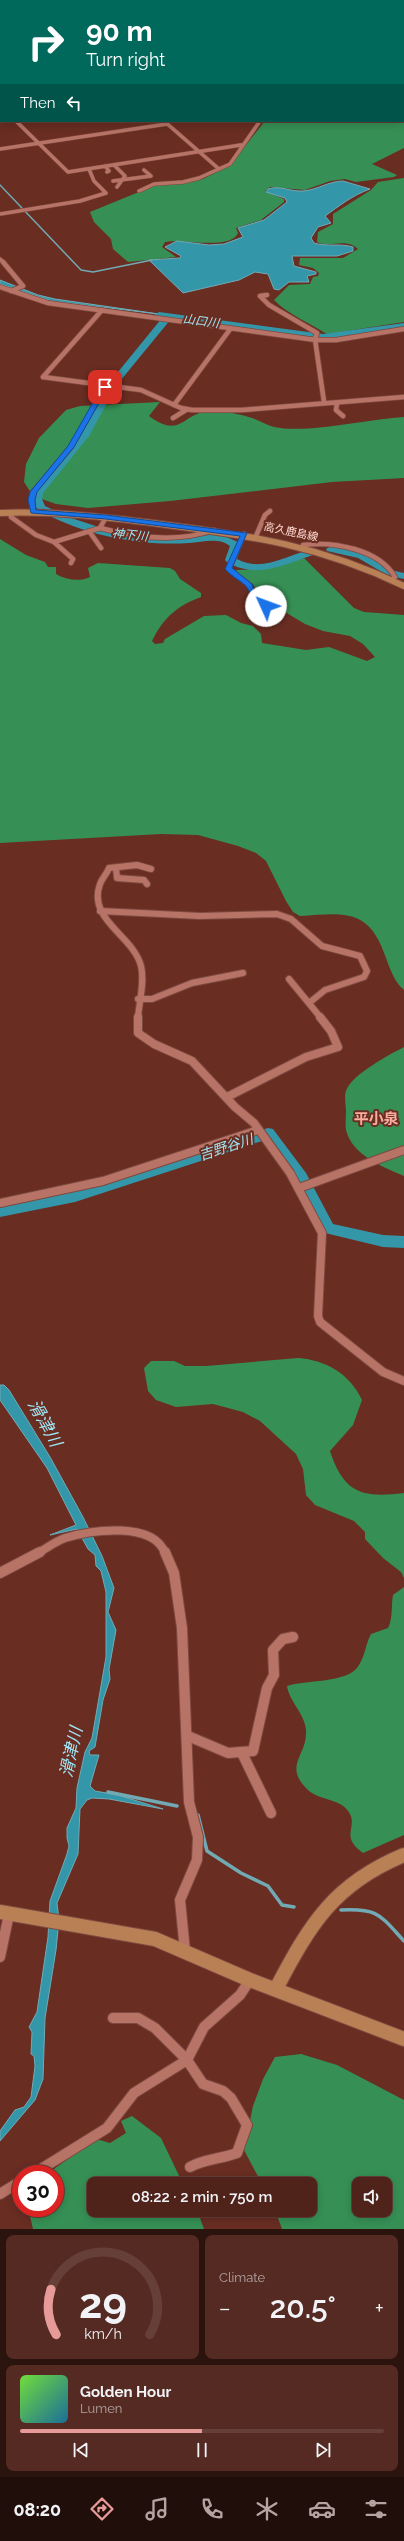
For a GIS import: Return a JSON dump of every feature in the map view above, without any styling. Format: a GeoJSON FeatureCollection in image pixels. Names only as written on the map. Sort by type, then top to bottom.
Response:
{"type":"FeatureCollection","features":[{"type":"Feature","properties":{"kind":"main road","name":"高久鹿島線"},"geometry":{"type":"LineString","coordinates":[[0,512],[42,512],[106,517],[256,536],[312,547],[327,552],[393,575],[404,586]]}},
{"type":"Feature","properties":{"kind":"main road"},"geometry":{"type":"LineString","coordinates":[[276,1989],[306,1934],[324,1907],[340,1890],[363,1873],[404,1855]]}},
{"type":"Feature","properties":{"kind":"main road"},"geometry":{"type":"LineString","coordinates":[[5,1913],[148,1938],[185,1951],[250,1980],[404,2039]]}},
{"type":"Feature","properties":{"kind":"street"},"geometry":{"type":"LineString","coordinates":[[17,122],[66,172],[241,145]]}},
{"type":"Feature","properties":{"kind":"street"},"geometry":{"type":"LineString","coordinates":[[0,149],[166,122],[219,169]]}},
{"type":"Feature","properties":{"kind":"street"},"geometry":{"type":"LineString","coordinates":[[141,177],[150,184],[184,182],[204,176],[232,162],[241,145],[259,122]]}},
{"type":"Feature","properties":{"kind":"street"},"geometry":{"type":"LineString","coordinates":[[114,165],[125,176],[117,187]]}},
{"type":"Feature","properties":{"kind":"street"},"geometry":{"type":"LineString","coordinates":[[105,166],[109,171],[106,172]]}},
{"type":"Feature","properties":{"kind":"street"},"geometry":{"type":"LineString","coordinates":[[0,214],[80,201],[106,193],[94,182],[89,169]]}},
{"type":"Feature","properties":{"kind":"street"},"geometry":{"type":"LineString","coordinates":[[113,181],[151,176],[144,170]]}},
{"type":"Feature","properties":{"kind":"street"},"geometry":{"type":"LineString","coordinates":[[139,191],[146,189],[150,184]]}},
{"type":"Feature","properties":{"kind":"street"},"geometry":{"type":"LineString","coordinates":[[0,259],[23,286],[11,291]]}},
{"type":"Feature","properties":{"kind":"street"},"geometry":{"type":"LineString","coordinates":[[0,287],[40,301],[231,328],[316,338],[336,340],[404,329]]}},
{"type":"Feature","properties":{"kind":"street"},"geometry":{"type":"LineString","coordinates":[[267,295],[260,296],[265,304],[286,313],[316,338],[324,402]]}},
{"type":"Feature","properties":{"kind":"street"},"geometry":{"type":"LineString","coordinates":[[102,310],[43,377],[148,392],[186,410],[242,410],[324,402],[337,403],[404,397]]}},
{"type":"Feature","properties":{"kind":"street"},"geometry":{"type":"LineString","coordinates":[[174,405],[231,328]]}},
{"type":"Feature","properties":{"kind":"street"},"geometry":{"type":"LineString","coordinates":[[33,512],[31,500],[33,492],[71,447],[109,387]]}},
{"type":"Feature","properties":{"kind":"street"},"geometry":{"type":"LineString","coordinates":[[337,403],[336,410],[344,416]]}},
{"type":"Feature","properties":{"kind":"street"},"geometry":{"type":"LineString","coordinates":[[173,418],[186,410]]}},
{"type":"Feature","properties":{"kind":"street"},"geometry":{"type":"LineString","coordinates":[[256,536],[265,515],[270,511]]}},
{"type":"Feature","properties":{"kind":"street"},"geometry":{"type":"LineString","coordinates":[[11,512],[11,517],[17,522],[36,535],[54,542],[72,559],[72,563]]}},
{"type":"Feature","properties":{"kind":"street"},"geometry":{"type":"LineString","coordinates":[[95,529],[106,517]]}},
{"type":"Feature","properties":{"kind":"street"},"geometry":{"type":"LineString","coordinates":[[54,542],[95,529],[123,533],[186,538],[204,535],[214,530]]}},
{"type":"Feature","properties":{"kind":"street"},"geometry":{"type":"LineString","coordinates":[[95,529],[101,548]]}},
{"type":"Feature","properties":{"kind":"street"},"geometry":{"type":"LineString","coordinates":[[244,534],[229,569],[232,573],[249,585],[252,594],[266,606]]}},
{"type":"Feature","properties":{"kind":"street"},"geometry":{"type":"LineString","coordinates":[[302,545],[318,543],[363,553],[393,575]]}},
{"type":"Feature","properties":{"kind":"street"},"geometry":{"type":"LineString","coordinates":[[151,869],[137,865],[109,868],[100,884],[98,902],[103,918],[135,948],[142,967],[136,1018],[138,1033],[154,1044],[192,1061],[254,1123],[260,1133],[303,1186],[322,1233],[318,1316],[320,1322],[383,1372],[404,1382]]}},
{"type":"Feature","properties":{"kind":"street"},"geometry":{"type":"LineString","coordinates":[[116,868],[117,878],[144,880],[147,884]]}},
{"type":"Feature","properties":{"kind":"street"},"geometry":{"type":"LineString","coordinates":[[100,911],[200,916],[277,914],[292,919],[322,946],[360,956],[367,971],[364,977],[325,990],[309,1003]]}},
{"type":"Feature","properties":{"kind":"street"},"geometry":{"type":"LineString","coordinates":[[138,999],[152,999],[192,983],[243,973]]}},
{"type":"Feature","properties":{"kind":"street"},"geometry":{"type":"LineString","coordinates":[[227,1097],[306,1057],[338,1047],[331,1031],[289,979]]}},
{"type":"Feature","properties":{"kind":"street"},"geometry":{"type":"LineString","coordinates":[[0,1203],[102,1181],[260,1133]]}},
{"type":"Feature","properties":{"kind":"street"},"geometry":{"type":"LineString","coordinates":[[303,1186],[404,1150]]}},
{"type":"Feature","properties":{"kind":"street"},"geometry":{"type":"LineString","coordinates":[[0,1572],[69,1538],[118,1529],[139,1532],[158,1542],[166,1555],[174,1573],[182,1628],[188,1736],[188,1802],[198,1837],[198,1851],[192,1873],[180,1900],[185,1951]]}},
{"type":"Feature","properties":{"kind":"street"},"geometry":{"type":"LineString","coordinates":[[188,1736],[212,1748],[243,1755],[253,1751],[267,1688],[274,1679],[273,1650],[282,1640],[293,1637]]}},
{"type":"Feature","properties":{"kind":"street"},"geometry":{"type":"LineString","coordinates":[[243,1755],[270,1813]]}},
{"type":"Feature","properties":{"kind":"street"},"geometry":{"type":"LineString","coordinates":[[0,1957],[5,1913]]}},
{"type":"Feature","properties":{"kind":"street"},"geometry":{"type":"LineString","coordinates":[[48,2165],[107,2128],[138,2090],[187,2060],[193,2053],[204,2027],[242,1994],[250,1980]]}},
{"type":"Feature","properties":{"kind":"street"},"geometry":{"type":"LineString","coordinates":[[113,2018],[138,2018],[155,2028],[187,2060],[203,2084],[223,2091],[231,2098],[247,2125],[237,2153],[217,2160],[202,2160],[190,2167]]}},
{"type":"Feature","properties":{"kind":"street"},"geometry":{"type":"LineString","coordinates":[[0,2194],[12,2187]]}},
{"type":"Feature","properties":{"kind":"green space"},"geometry":{"type":"Polygon","coordinates":[[[264,122],[404,122],[404,148],[372,164],[397,175],[394,177],[356,182],[345,179],[330,181],[305,190],[270,187],[265,191],[284,199],[284,202],[261,220],[236,228],[238,233],[233,238],[226,241],[216,243],[165,242],[162,247],[176,257],[128,262],[113,249],[111,239],[94,222],[90,212],[156,185],[203,179],[230,165],[264,122]]]}},
{"type":"Feature","properties":{"kind":"green space"},"geometry":{"type":"Polygon","coordinates":[[[404,178],[404,322],[327,334],[292,314],[274,300],[289,285],[310,284],[313,277],[318,276],[319,273],[313,268],[299,265],[300,258],[343,258],[358,249],[348,244],[322,244],[317,242],[318,232],[333,224],[333,214],[371,190],[378,182],[404,178]]]}},
{"type":"Feature","properties":{"kind":"green space"},"geometry":{"type":"Polygon","coordinates":[[[160,402],[149,416],[168,426],[181,423],[199,413],[207,412],[241,415],[274,427],[287,429],[303,429],[404,417],[404,478],[332,482],[170,501],[88,508],[56,504],[33,496],[24,482],[26,464],[39,438],[66,410],[80,406],[160,402]]]}},
{"type":"Feature","properties":{"kind":"green space"},"geometry":{"type":"Polygon","coordinates":[[[0,539],[26,555],[45,562],[48,567],[56,567],[56,574],[69,579],[77,580],[90,577],[88,568],[98,563],[170,568],[175,571],[180,579],[201,593],[201,597],[185,604],[166,619],[152,641],[155,644],[163,643],[165,639],[204,616],[226,615],[241,623],[253,626],[261,634],[262,643],[306,650],[329,647],[367,661],[375,657],[363,644],[350,636],[323,631],[305,624],[260,597],[253,584],[237,573],[236,570],[265,569],[304,558],[354,608],[364,612],[404,615],[404,990],[393,976],[379,942],[372,930],[363,922],[354,917],[343,915],[330,914],[300,916],[293,912],[266,861],[256,853],[238,846],[198,835],[161,834],[0,843],[0,539]]]}},
{"type":"Feature","properties":{"kind":"green space"},"geometry":{"type":"Polygon","coordinates":[[[404,1047],[404,1176],[369,1159],[361,1153],[349,1139],[346,1130],[345,1093],[355,1078],[389,1055],[404,1047]]]}},
{"type":"Feature","properties":{"kind":"green space"},"geometry":{"type":"Polygon","coordinates":[[[298,1358],[318,1362],[336,1370],[351,1383],[362,1400],[353,1425],[330,1451],[342,1476],[349,1485],[357,1490],[377,1495],[404,1493],[404,1578],[401,1572],[383,1558],[365,1539],[365,1532],[354,1521],[315,1505],[306,1495],[303,1469],[296,1454],[260,1421],[243,1412],[213,1404],[176,1407],[156,1400],[148,1391],[144,1368],[151,1361],[174,1361],[185,1366],[206,1366],[298,1358]]]}},
{"type":"Feature","properties":{"kind":"green space"},"geometry":{"type":"Polygon","coordinates":[[[404,1587],[404,1835],[363,1853],[352,1842],[350,1833],[352,1819],[346,1809],[336,1802],[313,1794],[308,1790],[297,1774],[296,1767],[304,1747],[306,1730],[303,1718],[288,1692],[287,1686],[334,1679],[351,1673],[357,1668],[362,1660],[371,1634],[388,1628],[390,1624],[393,1595],[404,1587]]]}},
{"type":"Feature","properties":{"kind":"green space"},"geometry":{"type":"Polygon","coordinates":[[[301,2054],[337,2065],[404,2100],[404,2229],[282,2229],[278,2217],[317,2217],[317,2177],[258,2177],[244,2150],[253,2106],[263,2079],[275,2057],[301,2054]]]}},
{"type":"Feature","properties":{"kind":"green space"},"geometry":{"type":"Polygon","coordinates":[[[132,2116],[161,2138],[180,2177],[87,2177],[87,2217],[200,2217],[204,2229],[33,2229],[30,2217],[64,2217],[64,2165],[60,2165],[96,2139],[110,2143],[126,2133],[121,2121],[132,2116]]]}},
{"type":"Feature","properties":{"kind":"water"},"geometry":{"type":"Polygon","coordinates":[[[343,181],[370,189],[352,198],[325,216],[331,223],[318,227],[311,238],[314,243],[353,247],[353,251],[337,256],[292,256],[294,266],[316,272],[316,274],[307,276],[309,282],[289,282],[279,290],[274,289],[268,274],[255,272],[239,280],[183,293],[149,260],[180,258],[181,256],[165,247],[177,241],[209,245],[224,244],[243,237],[238,228],[264,220],[287,202],[285,198],[266,192],[268,189],[281,188],[294,191],[303,191],[333,182],[343,181]]]}},
{"type":"Feature","properties":{"kind":"water"},"geometry":{"type":"Polygon","coordinates":[[[0,280],[38,295],[55,299],[166,315],[52,301],[0,284],[0,280]]]}},
{"type":"Feature","properties":{"kind":"water"},"geometry":{"type":"Polygon","coordinates":[[[0,1385],[4,1385],[9,1390],[50,1457],[83,1517],[102,1556],[114,1588],[108,1612],[116,1630],[109,1669],[110,1679],[103,1700],[95,1747],[89,1751],[90,1755],[99,1755],[90,1786],[95,1791],[118,1795],[163,1809],[109,1799],[92,1798],[87,1800],[80,1809],[78,1854],[57,1903],[59,1920],[56,1950],[45,2018],[43,2079],[35,2100],[0,2141],[0,2131],[15,2110],[24,2107],[31,2097],[35,2066],[34,2056],[31,2054],[32,2032],[29,2027],[37,2012],[48,1937],[50,1901],[67,1854],[69,1846],[67,1828],[76,1808],[77,1788],[85,1752],[92,1738],[106,1657],[106,1592],[101,1571],[96,1566],[95,1555],[88,1549],[77,1529],[50,1535],[76,1525],[47,1468],[0,1400],[0,1385]]]}},
{"type":"Feature","properties":{"kind":"waterway"},"geometry":{"type":"LineString","coordinates":[[0,185],[81,270],[93,272],[152,260]]}},
{"type":"Feature","properties":{"kind":"waterway","name":"山口川"},"geometry":{"type":"LineString","coordinates":[[159,315],[323,337],[404,326]]}},
{"type":"Feature","properties":{"kind":"waterway","name":"神下川"},"geometry":{"type":"LineString","coordinates":[[168,317],[112,385],[84,436],[38,493],[37,499],[41,508],[64,519],[103,532],[132,537],[187,540],[220,537],[231,541],[236,545],[231,560],[250,568],[272,566],[312,552]]}},
{"type":"Feature","properties":{"kind":"waterway","name":"神下川"},"geometry":{"type":"LineString","coordinates":[[331,549],[361,555],[391,573],[404,576]]}},
{"type":"Feature","properties":{"kind":"waterway","name":"吉野谷川"},"geometry":{"type":"LineString","coordinates":[[0,1211],[75,1196],[268,1133],[301,1177],[327,1228],[383,1241],[404,1242]]}},
{"type":"Feature","properties":{"kind":"waterway"},"geometry":{"type":"LineString","coordinates":[[108,1792],[177,1806]]}},
{"type":"Feature","properties":{"kind":"waterway"},"geometry":{"type":"LineString","coordinates":[[198,1815],[207,1851],[241,1873],[268,1886],[282,1905],[294,1907]]}},
{"type":"Feature","properties":{"kind":"waterway"},"geometry":{"type":"LineString","coordinates":[[341,1910],[363,1910],[371,1912],[383,1919],[404,1941]]}},
{"type":"Feature","properties":{"kind":"district","name":"平小泉"},"geometry":{"type":"Point","coordinates":[376,1119]}},
{"type":"Feature","properties":{"kind":"route"},"geometry":{"type":"LineString","coordinates":[[105,387],[71,447],[33,492],[31,500],[33,512],[106,517],[244,534],[229,569],[235,576],[249,585],[252,594],[256,599],[266,606]]}},
{"type":"Feature","properties":{"kind":"water label","name":"滑津川"},"geometry":{"type":"Point","coordinates":[45,1423]}},
{"type":"Feature","properties":{"kind":"water label","name":"滑津川"},"geometry":{"type":"Point","coordinates":[71,1752]}}]}
